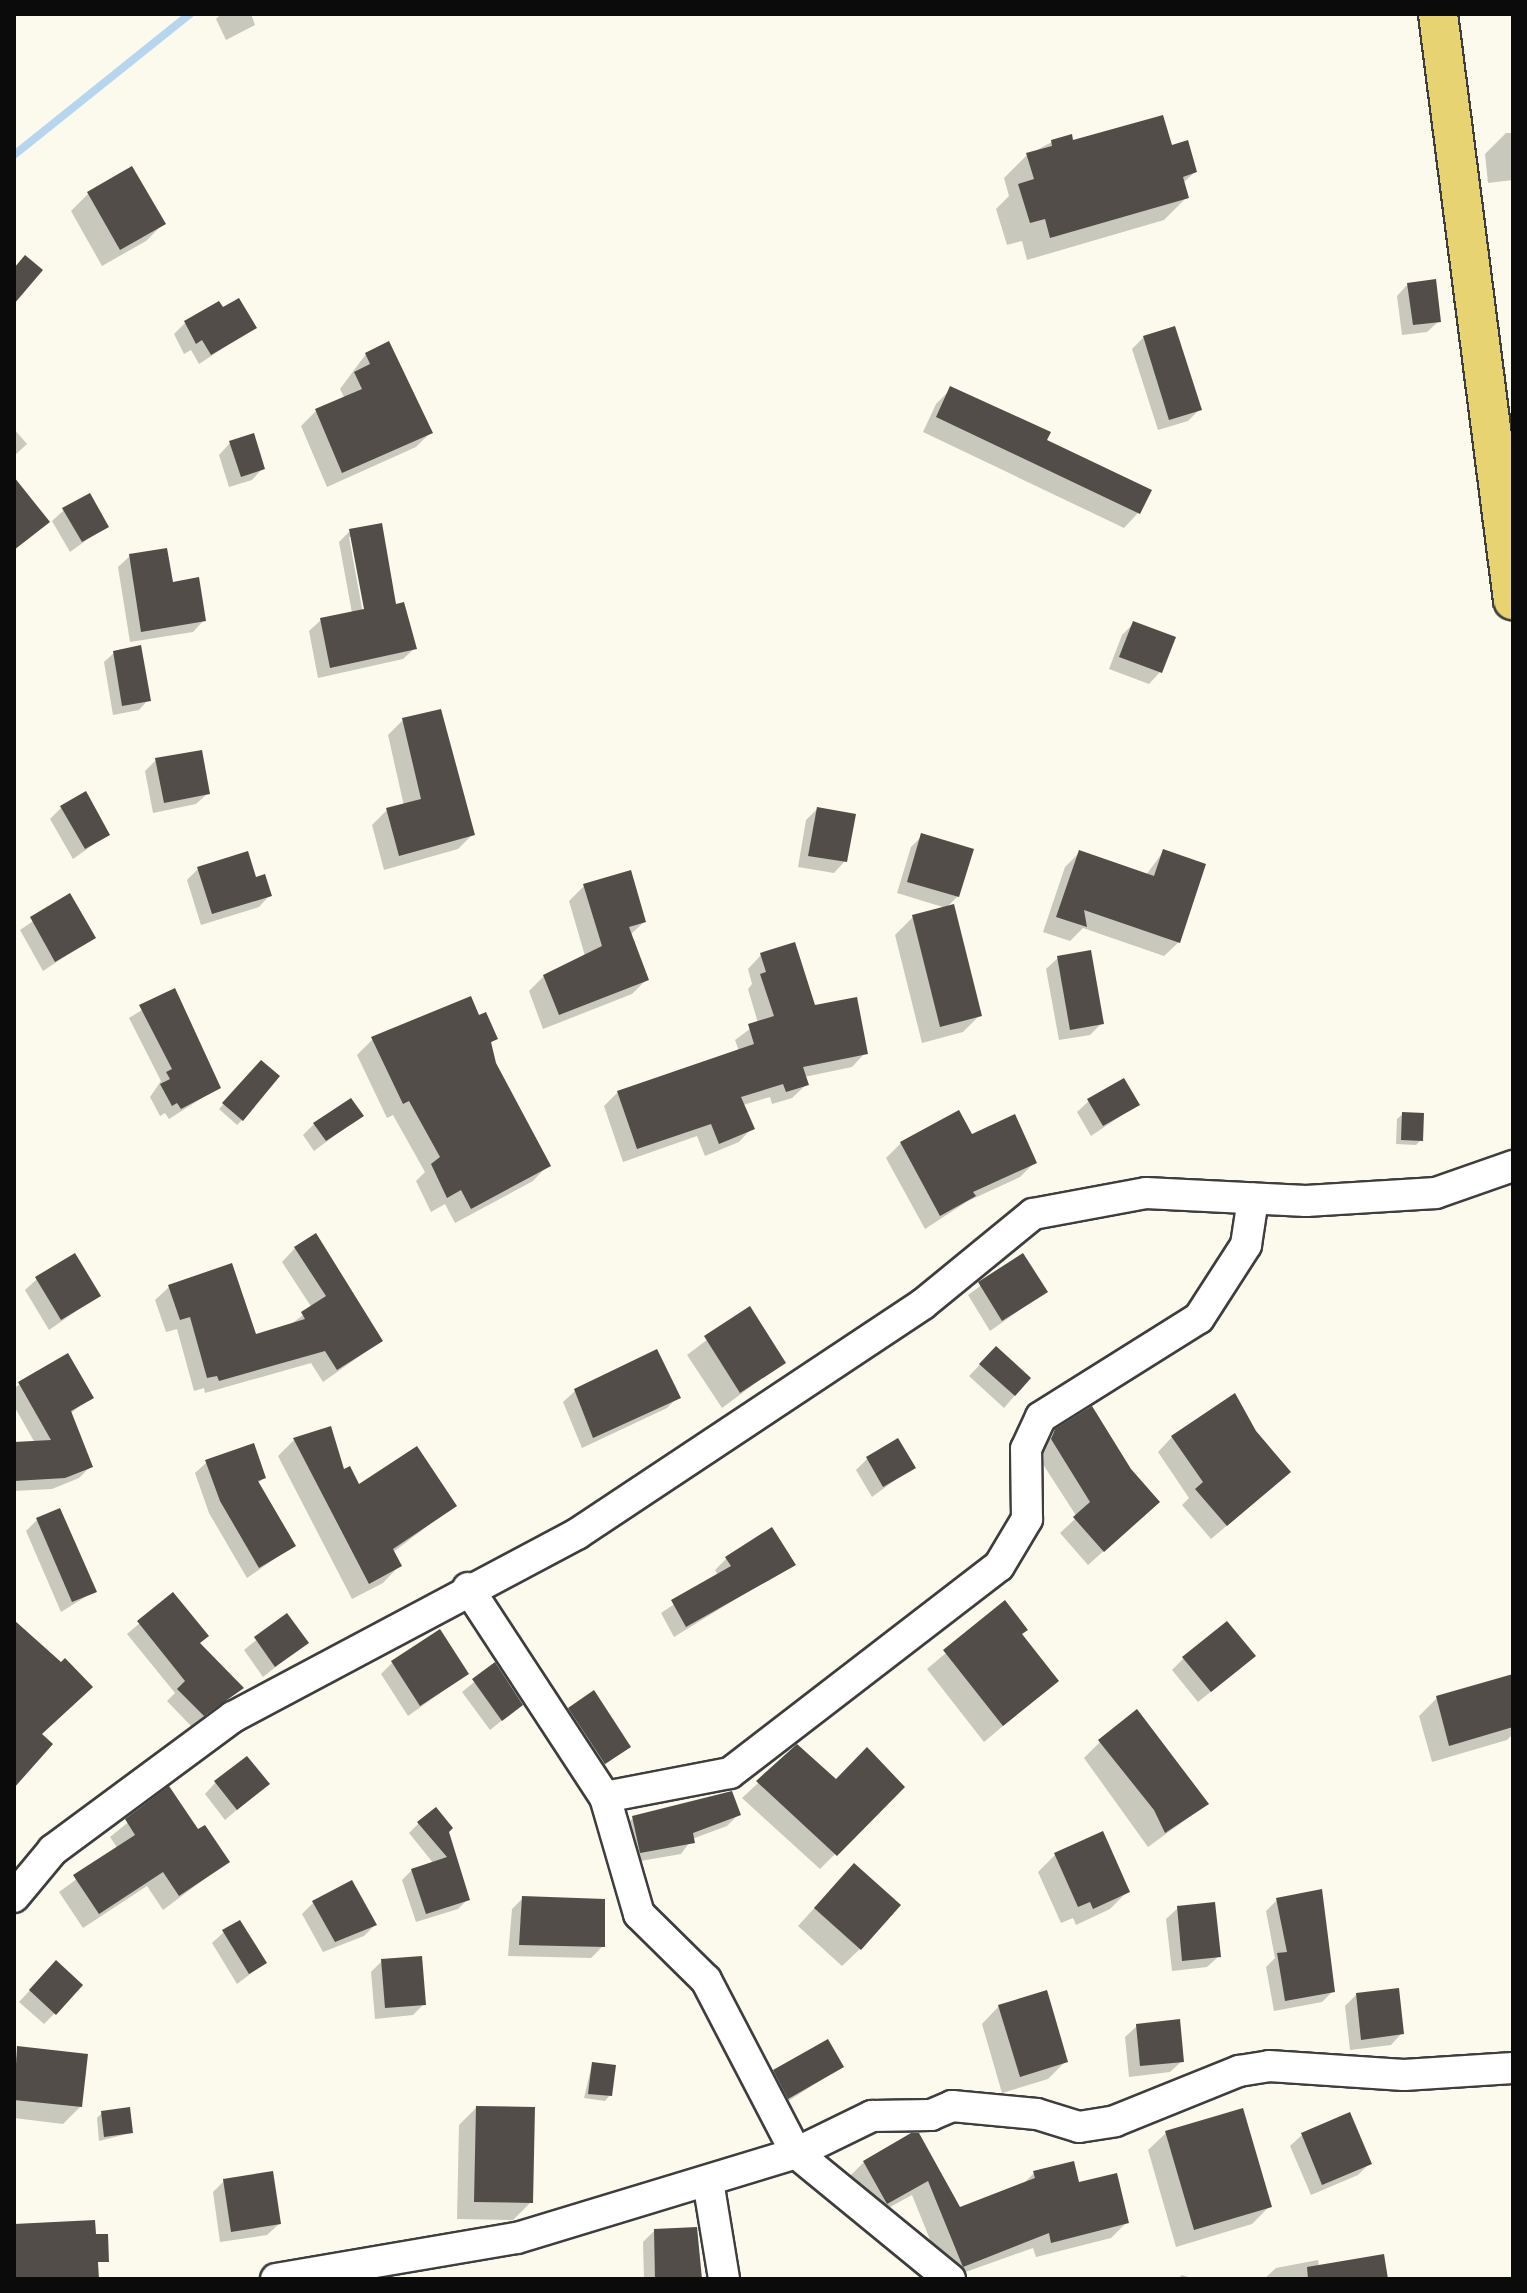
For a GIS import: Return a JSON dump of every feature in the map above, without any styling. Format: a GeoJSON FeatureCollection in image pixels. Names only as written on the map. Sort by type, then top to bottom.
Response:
{"type":"FeatureCollection","features":[{"type":"Feature","properties":{"kind":"main road"},"geometry":{"type":"LineString","coordinates":[[1438,14],[1513,600]]}},
{"type":"Feature","properties":{"kind":"street"},"geometry":{"type":"LineString","coordinates":[[14,1897],[53,1850],[233,1717],[468,1588],[577,1534],[923,1304],[1033,1214],[1146,1193],[1306,1201],[1436,1193],[1513,1166]]}},
{"type":"Feature","properties":{"kind":"street"},"geometry":{"type":"LineString","coordinates":[[605,1797],[730,1773],[999,1566],[1027,1519],[1026,1449],[1041,1417],[1199,1318],[1246,1245],[1253,1199]]}},
{"type":"Feature","properties":{"kind":"street"},"geometry":{"type":"LineString","coordinates":[[468,1588],[605,1797],[639,1914],[706,1980],[796,2153],[950,2279]]}},
{"type":"Feature","properties":{"kind":"street"},"geometry":{"type":"LineString","coordinates":[[276,2279],[517,2238],[796,2153],[872,2116],[931,2115],[952,2106],[1037,2114],[1079,2127],[1115,2121],[1239,2071],[1269,2066],[1404,2075],[1513,2068]]}},
{"type":"Feature","properties":{"kind":"street"},"geometry":{"type":"LineString","coordinates":[[708,2181],[724,2279]]}},
{"type":"Feature","properties":{"kind":"building"},"geometry":{"type":"Polygon","coordinates":[[[1163,115],[1172,145],[1188,140],[1197,172],[1183,177],[1189,198],[1050,238],[1045,219],[1030,223],[1018,184],[1034,179],[1026,153],[1052,146],[1051,140],[1072,134],[1073,140],[1163,115]]]}},
{"type":"Feature","properties":{"kind":"building"},"geometry":{"type":"Polygon","coordinates":[[[132,166],[166,224],[120,250],[87,192],[132,166]]]}},
{"type":"Feature","properties":{"kind":"building"},"geometry":{"type":"Polygon","coordinates":[[[25,255],[43,270],[14,304],[14,268],[25,255]]]}},
{"type":"Feature","properties":{"kind":"building"},"geometry":{"type":"Polygon","coordinates":[[[1436,279],[1441,322],[1413,325],[1407,283],[1436,279]]]}},
{"type":"Feature","properties":{"kind":"building"},"geometry":{"type":"Polygon","coordinates":[[[239,298],[257,328],[211,355],[202,340],[196,344],[184,321],[219,301],[223,307],[239,298]]]}},
{"type":"Feature","properties":{"kind":"building"},"geometry":{"type":"Polygon","coordinates":[[[1175,326],[1202,410],[1169,420],[1143,336],[1175,326]]]}},
{"type":"Feature","properties":{"kind":"building"},"geometry":{"type":"Polygon","coordinates":[[[389,341],[433,433],[342,473],[315,409],[362,389],[354,372],[370,364],[365,353],[389,341]]]}},
{"type":"Feature","properties":{"kind":"building"},"geometry":{"type":"Polygon","coordinates":[[[950,386],[1051,432],[1047,440],[1152,490],[1140,514],[936,417],[950,386]]]}},
{"type":"Feature","properties":{"kind":"building"},"geometry":{"type":"Polygon","coordinates":[[[254,433],[265,469],[241,477],[229,441],[254,433]]]}},
{"type":"Feature","properties":{"kind":"building"},"geometry":{"type":"Polygon","coordinates":[[[14,477],[50,522],[14,550],[14,477]]]}},
{"type":"Feature","properties":{"kind":"building"},"geometry":{"type":"Polygon","coordinates":[[[90,493],[109,527],[82,542],[62,508],[90,493]]]}},
{"type":"Feature","properties":{"kind":"building"},"geometry":{"type":"Polygon","coordinates":[[[382,523],[396,604],[404,602],[417,649],[330,668],[320,618],[364,609],[349,529],[382,523]]]}},
{"type":"Feature","properties":{"kind":"building"},"geometry":{"type":"Polygon","coordinates":[[[167,548],[173,582],[199,577],[206,621],[141,632],[129,554],[167,548]]]}},
{"type":"Feature","properties":{"kind":"building"},"geometry":{"type":"Polygon","coordinates":[[[1133,621],[1176,637],[1162,673],[1119,657],[1133,621]]]}},
{"type":"Feature","properties":{"kind":"building"},"geometry":{"type":"Polygon","coordinates":[[[141,645],[151,701],[122,706],[113,651],[141,645]]]}},
{"type":"Feature","properties":{"kind":"building"},"geometry":{"type":"Polygon","coordinates":[[[441,709],[475,835],[399,856],[386,808],[421,799],[402,718],[441,709]]]}},
{"type":"Feature","properties":{"kind":"building"},"geometry":{"type":"Polygon","coordinates":[[[202,750],[210,794],[164,803],[155,758],[202,750]]]}},
{"type":"Feature","properties":{"kind":"building"},"geometry":{"type":"Polygon","coordinates":[[[86,791],[110,835],[85,849],[60,806],[86,791]]]}},
{"type":"Feature","properties":{"kind":"building"},"geometry":{"type":"Polygon","coordinates":[[[817,807],[856,814],[847,862],[808,856],[817,807]]]}},
{"type":"Feature","properties":{"kind":"building"},"geometry":{"type":"Polygon","coordinates":[[[921,833],[974,849],[959,897],[907,882],[921,833]]]}},
{"type":"Feature","properties":{"kind":"building"},"geometry":{"type":"Polygon","coordinates":[[[1163,849],[1206,864],[1180,943],[1084,910],[1087,927],[1056,917],[1079,850],[1154,876],[1163,849]]]}},
{"type":"Feature","properties":{"kind":"building"},"geometry":{"type":"Polygon","coordinates":[[[248,851],[256,877],[265,874],[272,896],[212,914],[197,867],[248,851]]]}},
{"type":"Feature","properties":{"kind":"building"},"geometry":{"type":"Polygon","coordinates":[[[631,870],[646,922],[629,927],[649,980],[559,1015],[543,975],[602,946],[583,884],[631,870]]]}},
{"type":"Feature","properties":{"kind":"building"},"geometry":{"type":"Polygon","coordinates":[[[70,893],[96,938],[55,962],[30,917],[70,893]]]}},
{"type":"Feature","properties":{"kind":"building"},"geometry":{"type":"Polygon","coordinates":[[[954,904],[982,1016],[940,1027],[912,915],[954,904]]]}},
{"type":"Feature","properties":{"kind":"building"},"geometry":{"type":"Polygon","coordinates":[[[795,942],[815,1005],[857,997],[868,1054],[803,1067],[809,1085],[786,1092],[783,1084],[741,1097],[755,1129],[719,1144],[711,1124],[637,1149],[617,1091],[754,1044],[748,1024],[774,1016],[760,974],[766,972],[760,953],[795,942]]]}},
{"type":"Feature","properties":{"kind":"building"},"geometry":{"type":"Polygon","coordinates":[[[1091,950],[1104,1024],[1070,1030],[1057,956],[1091,950]]]}},
{"type":"Feature","properties":{"kind":"building"},"geometry":{"type":"Polygon","coordinates":[[[175,988],[221,1088],[181,1109],[177,1103],[172,1106],[160,1084],[170,1079],[166,1072],[172,1069],[139,1005],[175,988]]]}},
{"type":"Feature","properties":{"kind":"building"},"geometry":{"type":"Polygon","coordinates":[[[471,996],[479,1015],[486,1012],[498,1039],[491,1042],[496,1063],[551,1166],[471,1209],[461,1190],[447,1198],[431,1164],[440,1157],[409,1101],[403,1104],[371,1037],[471,996]]]}},
{"type":"Feature","properties":{"kind":"building"},"geometry":{"type":"Polygon","coordinates":[[[261,1060],[280,1076],[243,1121],[222,1103],[261,1060]]]}},
{"type":"Feature","properties":{"kind":"building"},"geometry":{"type":"Polygon","coordinates":[[[1124,1078],[1140,1105],[1103,1126],[1087,1099],[1124,1078]]]}},
{"type":"Feature","properties":{"kind":"building"},"geometry":{"type":"Polygon","coordinates":[[[351,1098],[364,1116],[326,1141],[313,1123],[351,1098]]]}},
{"type":"Feature","properties":{"kind":"building"},"geometry":{"type":"Polygon","coordinates":[[[959,1110],[972,1134],[1015,1114],[1037,1163],[973,1192],[976,1196],[940,1216],[900,1142],[959,1110]]]}},
{"type":"Feature","properties":{"kind":"building"},"geometry":{"type":"Polygon","coordinates":[[[1402,1112],[1424,1113],[1423,1141],[1401,1140],[1402,1112]]]}},
{"type":"Feature","properties":{"kind":"building"},"geometry":{"type":"Polygon","coordinates":[[[316,1233],[383,1341],[337,1370],[325,1351],[219,1381],[217,1376],[207,1378],[190,1317],[180,1320],[168,1285],[232,1263],[256,1334],[305,1319],[301,1312],[326,1296],[294,1247],[316,1233]]]}},
{"type":"Feature","properties":{"kind":"building"},"geometry":{"type":"Polygon","coordinates":[[[75,1253],[101,1296],[61,1320],[35,1277],[75,1253]]]}},
{"type":"Feature","properties":{"kind":"building"},"geometry":{"type":"Polygon","coordinates":[[[1023,1253],[1048,1292],[1002,1321],[978,1282],[1023,1253]]]}},
{"type":"Feature","properties":{"kind":"building"},"geometry":{"type":"Polygon","coordinates":[[[750,1306],[786,1363],[740,1393],[704,1336],[750,1306]]]}},
{"type":"Feature","properties":{"kind":"building"},"geometry":{"type":"Polygon","coordinates":[[[996,1346],[1031,1378],[1015,1396],[979,1364],[996,1346]]]}},
{"type":"Feature","properties":{"kind":"building"},"geometry":{"type":"Polygon","coordinates":[[[657,1349],[681,1398],[593,1438],[574,1389],[657,1349]]]}},
{"type":"Feature","properties":{"kind":"building"},"geometry":{"type":"Polygon","coordinates":[[[68,1353],[94,1398],[71,1411],[93,1467],[65,1478],[14,1481],[14,1442],[51,1440],[18,1382],[68,1353]]]}},
{"type":"Feature","properties":{"kind":"building"},"geometry":{"type":"Polygon","coordinates":[[[1235,1393],[1256,1431],[1291,1472],[1227,1526],[1195,1489],[1203,1482],[1171,1436],[1235,1393]]]}},
{"type":"Feature","properties":{"kind":"building"},"geometry":{"type":"Polygon","coordinates":[[[1092,1406],[1131,1469],[1160,1502],[1104,1552],[1073,1517],[1090,1502],[1051,1439],[1055,1429],[1092,1406]]]}},
{"type":"Feature","properties":{"kind":"building"},"geometry":{"type":"Polygon","coordinates":[[[331,1426],[344,1469],[350,1466],[359,1484],[417,1446],[457,1506],[393,1549],[402,1566],[369,1584],[293,1438],[331,1426]]]}},
{"type":"Feature","properties":{"kind":"building"},"geometry":{"type":"Polygon","coordinates":[[[898,1438],[916,1468],[883,1487],[866,1457],[898,1438]]]}},
{"type":"Feature","properties":{"kind":"building"},"geometry":{"type":"Polygon","coordinates":[[[254,1443],[266,1478],[258,1481],[296,1546],[259,1568],[220,1501],[205,1460],[254,1443]]]}},
{"type":"Feature","properties":{"kind":"building"},"geometry":{"type":"Polygon","coordinates":[[[60,1508],[97,1592],[72,1602],[36,1518],[60,1508]]]}},
{"type":"Feature","properties":{"kind":"building"},"geometry":{"type":"Polygon","coordinates":[[[772,1527],[796,1565],[686,1627],[671,1600],[731,1566],[725,1557],[772,1527]]]}},
{"type":"Feature","properties":{"kind":"building"},"geometry":{"type":"Polygon","coordinates":[[[173,1592],[209,1636],[200,1643],[244,1688],[204,1716],[177,1689],[185,1681],[137,1621],[173,1592]]]}},
{"type":"Feature","properties":{"kind":"building"},"geometry":{"type":"Polygon","coordinates":[[[1005,1600],[1028,1630],[1022,1634],[1059,1681],[1003,1726],[943,1650],[1005,1600]]]}},
{"type":"Feature","properties":{"kind":"building"},"geometry":{"type":"Polygon","coordinates":[[[287,1613],[309,1643],[275,1667],[254,1637],[287,1613]]]}},
{"type":"Feature","properties":{"kind":"building"},"geometry":{"type":"Polygon","coordinates":[[[14,1620],[61,1662],[65,1658],[93,1687],[42,1734],[53,1744],[14,1788],[14,1620]]]}},
{"type":"Feature","properties":{"kind":"building"},"geometry":{"type":"Polygon","coordinates":[[[1227,1621],[1256,1656],[1211,1692],[1182,1657],[1227,1621]]]}},
{"type":"Feature","properties":{"kind":"building"},"geometry":{"type":"Polygon","coordinates":[[[440,1629],[469,1674],[420,1706],[391,1661],[440,1629]]]}},
{"type":"Feature","properties":{"kind":"building"},"geometry":{"type":"Polygon","coordinates":[[[495,1662],[523,1705],[502,1721],[472,1679],[495,1662]]]}},
{"type":"Feature","properties":{"kind":"building"},"geometry":{"type":"Polygon","coordinates":[[[1513,1674],[1513,1727],[1449,1746],[1436,1696],[1513,1674]]]}},
{"type":"Feature","properties":{"kind":"building"},"geometry":{"type":"Polygon","coordinates":[[[594,1690],[631,1747],[605,1764],[568,1708],[594,1690]]]}},
{"type":"Feature","properties":{"kind":"building"},"geometry":{"type":"Polygon","coordinates":[[[1137,1709],[1209,1804],[1165,1833],[1154,1810],[1098,1740],[1137,1709]]]}},
{"type":"Feature","properties":{"kind":"building"},"geometry":{"type":"Polygon","coordinates":[[[797,1744],[836,1779],[867,1747],[905,1787],[837,1856],[756,1781],[797,1744]]]}},
{"type":"Feature","properties":{"kind":"building"},"geometry":{"type":"Polygon","coordinates":[[[247,1756],[270,1784],[237,1810],[214,1781],[247,1756]]]}},
{"type":"Feature","properties":{"kind":"building"},"geometry":{"type":"Polygon","coordinates":[[[169,1786],[198,1829],[205,1825],[230,1862],[179,1896],[163,1872],[99,1914],[73,1875],[135,1835],[125,1819],[169,1786]]]}},
{"type":"Feature","properties":{"kind":"building"},"geometry":{"type":"Polygon","coordinates":[[[732,1791],[741,1815],[693,1833],[695,1843],[640,1853],[632,1816],[732,1791]]]}},
{"type":"Feature","properties":{"kind":"building"},"geometry":{"type":"Polygon","coordinates":[[[436,1807],[453,1828],[449,1832],[470,1900],[426,1914],[411,1869],[447,1857],[417,1822],[436,1807]]]}},
{"type":"Feature","properties":{"kind":"building"},"geometry":{"type":"Polygon","coordinates":[[[1103,1831],[1130,1892],[1093,1909],[1090,1902],[1078,1907],[1054,1853],[1103,1831]]]}},
{"type":"Feature","properties":{"kind":"building"},"geometry":{"type":"Polygon","coordinates":[[[854,1863],[901,1905],[861,1950],[814,1908],[854,1863]]]}},
{"type":"Feature","properties":{"kind":"building"},"geometry":{"type":"Polygon","coordinates":[[[352,1880],[377,1925],[335,1942],[312,1901],[352,1880]]]}},
{"type":"Feature","properties":{"kind":"building"},"geometry":{"type":"Polygon","coordinates":[[[1322,1889],[1335,1992],[1285,2001],[1277,1953],[1287,1952],[1276,1898],[1322,1889]]]}},
{"type":"Feature","properties":{"kind":"building"},"geometry":{"type":"Polygon","coordinates":[[[522,1896],[605,1899],[605,1947],[519,1945],[522,1896]]]}},
{"type":"Feature","properties":{"kind":"building"},"geometry":{"type":"Polygon","coordinates":[[[1215,1902],[1221,1957],[1182,1961],[1177,1906],[1215,1902]]]}},
{"type":"Feature","properties":{"kind":"building"},"geometry":{"type":"Polygon","coordinates":[[[240,1920],[267,1963],[249,1974],[222,1930],[240,1920]]]}},
{"type":"Feature","properties":{"kind":"building"},"geometry":{"type":"Polygon","coordinates":[[[422,1956],[426,2005],[385,2008],[381,1959],[422,1956]]]}},
{"type":"Feature","properties":{"kind":"building"},"geometry":{"type":"Polygon","coordinates":[[[56,1960],[83,1985],[56,2015],[29,1990],[56,1960]]]}},
{"type":"Feature","properties":{"kind":"building"},"geometry":{"type":"Polygon","coordinates":[[[1399,1988],[1404,2034],[1361,2040],[1356,1993],[1399,1988]]]}},
{"type":"Feature","properties":{"kind":"building"},"geometry":{"type":"Polygon","coordinates":[[[1047,1990],[1068,2062],[1020,2077],[998,2005],[1047,1990]]]}},
{"type":"Feature","properties":{"kind":"building"},"geometry":{"type":"Polygon","coordinates":[[[1180,2019],[1184,2062],[1140,2066],[1136,2024],[1180,2019]]]}},
{"type":"Feature","properties":{"kind":"building"},"geometry":{"type":"Polygon","coordinates":[[[828,2039],[844,2067],[788,2099],[773,2070],[828,2039]]]}},
{"type":"Feature","properties":{"kind":"building"},"geometry":{"type":"Polygon","coordinates":[[[17,2046],[88,2054],[82,2107],[14,2100],[17,2046]]]}},
{"type":"Feature","properties":{"kind":"building"},"geometry":{"type":"Polygon","coordinates":[[[592,2062],[616,2065],[612,2096],[588,2094],[592,2062]]]}},
{"type":"Feature","properties":{"kind":"building"},"geometry":{"type":"Polygon","coordinates":[[[476,2106],[535,2107],[533,2203],[474,2202],[476,2106]]]}},
{"type":"Feature","properties":{"kind":"building"},"geometry":{"type":"Polygon","coordinates":[[[130,2107],[133,2133],[104,2137],[101,2111],[130,2107]]]}},
{"type":"Feature","properties":{"kind":"building"},"geometry":{"type":"Polygon","coordinates":[[[1243,2108],[1272,2207],[1194,2230],[1165,2131],[1243,2108]]]}},
{"type":"Feature","properties":{"kind":"building"},"geometry":{"type":"Polygon","coordinates":[[[1350,2112],[1372,2164],[1322,2185],[1301,2133],[1350,2112]]]}},
{"type":"Feature","properties":{"kind":"building"},"geometry":{"type":"Polygon","coordinates":[[[911,2133],[919,2133],[960,2207],[1035,2178],[1033,2171],[1074,2161],[1079,2182],[1117,2173],[1129,2223],[1051,2243],[1049,2233],[963,2267],[928,2181],[887,2204],[863,2161],[911,2133]]]}},
{"type":"Feature","properties":{"kind":"building"},"geometry":{"type":"Polygon","coordinates":[[[273,2171],[281,2224],[231,2232],[223,2179],[273,2171]]]}},
{"type":"Feature","properties":{"kind":"building"},"geometry":{"type":"Polygon","coordinates":[[[95,2220],[96,2234],[108,2234],[109,2262],[98,2262],[99,2279],[14,2279],[14,2224],[95,2220]]]}},
{"type":"Feature","properties":{"kind":"building"},"geometry":{"type":"Polygon","coordinates":[[[697,2227],[702,2279],[655,2279],[654,2229],[697,2227]]]}},
{"type":"Feature","properties":{"kind":"building"},"geometry":{"type":"Polygon","coordinates":[[[1384,2254],[1388,2279],[1308,2279],[1307,2267],[1384,2254]]]}},
{"type":"Feature","properties":{"kind":"waterway"},"geometry":{"type":"LineString","coordinates":[[14,155],[190,14]]}}]}
